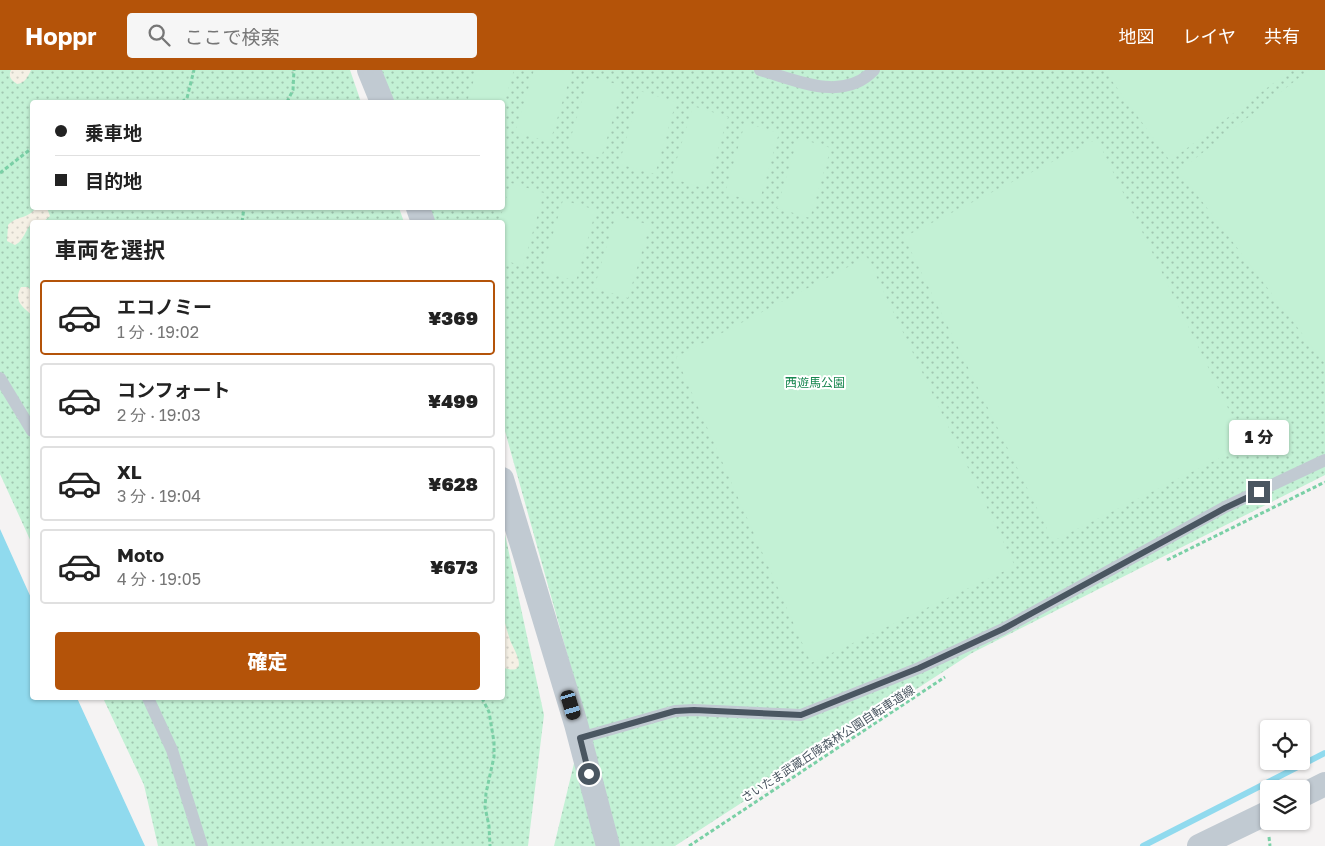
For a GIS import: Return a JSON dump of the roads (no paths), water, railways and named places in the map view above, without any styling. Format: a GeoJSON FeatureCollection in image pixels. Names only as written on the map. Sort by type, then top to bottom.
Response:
{"type":"FeatureCollection","features":[{"type":"Feature","properties":{"kind":"street"},"geometry":{"type":"LineString","coordinates":[[369,70],[381,100]]}},
{"type":"Feature","properties":{"kind":"street"},"geometry":{"type":"LineString","coordinates":[[505,489],[580,738],[608,846]]}},
{"type":"Feature","properties":{"kind":"street"},"geometry":{"type":"LineString","coordinates":[[1310,792],[1325,784]]}},
{"type":"Feature","properties":{"kind":"street"},"geometry":{"type":"LineString","coordinates":[[1199,846],[1260,816]]}},
{"type":"Feature","properties":{"kind":"lane"},"geometry":{"type":"LineString","coordinates":[[760,70],[827,88],[849,86],[867,78],[874,70]]}},
{"type":"Feature","properties":{"kind":"lane"},"geometry":{"type":"LineString","coordinates":[[0,378],[30,428]]}},
{"type":"Feature","properties":{"kind":"lane"},"geometry":{"type":"LineString","coordinates":[[580,738],[675,711],[694,710],[801,715],[919,668],[1003,629],[1225,508],[1325,460]]}},
{"type":"Feature","properties":{"kind":"lane"},"geometry":{"type":"LineString","coordinates":[[149,700],[172,750],[202,846]]}},
{"type":"Feature","properties":{"kind":"water"},"geometry":{"type":"Polygon","coordinates":[[[0,529],[30,596],[30,700],[78,700],[145,846],[0,846],[0,529]]]}},
{"type":"Feature","properties":{"kind":"waterway"},"geometry":{"type":"LineString","coordinates":[[1143,846],[1325,753]]}},
{"type":"Feature","properties":{"kind":"park label","name":"西遊馬公園"},"geometry":{"type":"Point","coordinates":[815,383]}}]}
